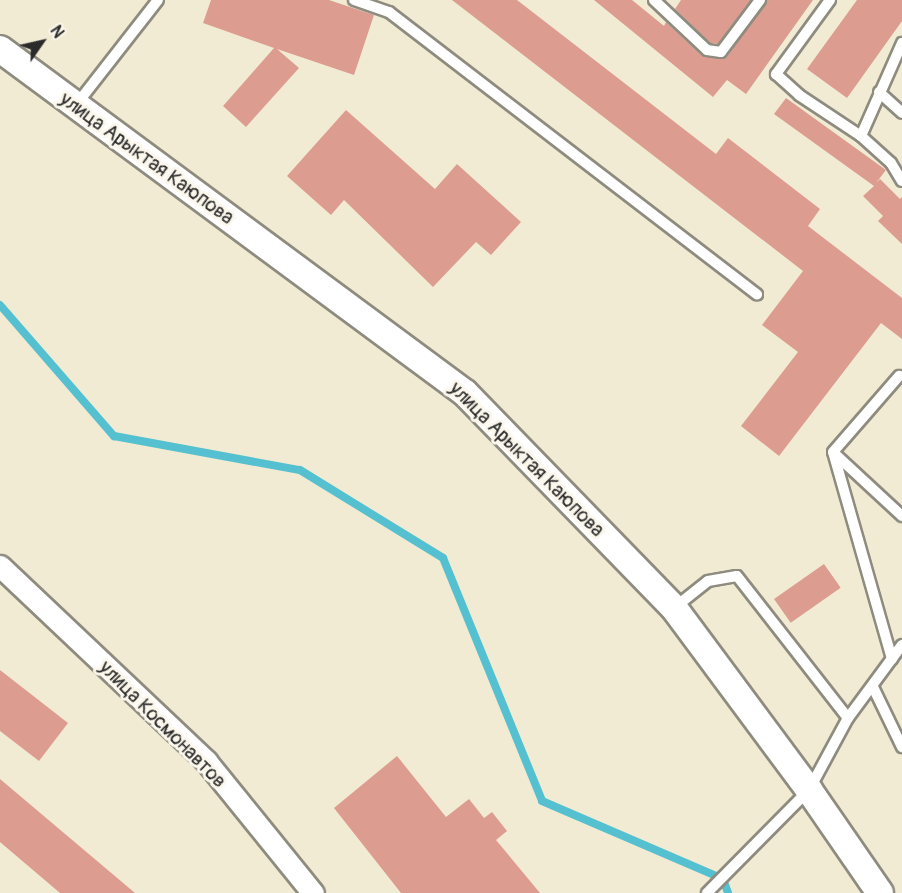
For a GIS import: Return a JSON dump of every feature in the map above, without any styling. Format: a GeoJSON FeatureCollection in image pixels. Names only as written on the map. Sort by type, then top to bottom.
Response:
{"type":"FeatureCollection","features":[{"type":"Feature","properties":{"kind":"street","name":"улица Арыктая Каюпова"},"geometry":{"type":"LineString","coordinates":[[0,49],[465,393],[674,608],[809,790],[880,893]]}},
{"type":"Feature","properties":{"kind":"street","name":"улица Космонавтов"},"geometry":{"type":"LineString","coordinates":[[0,566],[206,761],[313,893]]}},
{"type":"Feature","properties":{"kind":"lane"},"geometry":{"type":"LineString","coordinates":[[76,105],[158,0]]}},
{"type":"Feature","properties":{"kind":"lane"},"geometry":{"type":"LineString","coordinates":[[354,0],[389,12],[757,294]]}},
{"type":"Feature","properties":{"kind":"lane"},"geometry":{"type":"LineString","coordinates":[[654,0],[707,50],[721,52],[760,0]]}},
{"type":"Feature","properties":{"kind":"lane"},"geometry":{"type":"LineString","coordinates":[[830,0],[776,74],[799,95],[861,136],[891,164],[902,181]]}},
{"type":"Feature","properties":{"kind":"lane"},"geometry":{"type":"LineString","coordinates":[[861,136],[902,43]]}},
{"type":"Feature","properties":{"kind":"lane"},"geometry":{"type":"LineString","coordinates":[[879,92],[902,113]]}},
{"type":"Feature","properties":{"kind":"lane"},"geometry":{"type":"LineString","coordinates":[[833,452],[899,376]]}},
{"type":"Feature","properties":{"kind":"lane"},"geometry":{"type":"LineString","coordinates":[[833,452],[902,516]]}},
{"type":"Feature","properties":{"kind":"lane"},"geometry":{"type":"LineString","coordinates":[[833,452],[892,658]]}},
{"type":"Feature","properties":{"kind":"lane"},"geometry":{"type":"LineString","coordinates":[[674,608],[708,581],[737,576],[848,718]]}},
{"type":"Feature","properties":{"kind":"lane"},"geometry":{"type":"LineString","coordinates":[[708,893],[809,790],[848,718],[902,645]]}},
{"type":"Feature","properties":{"kind":"lane"},"geometry":{"type":"LineString","coordinates":[[873,687],[902,747]]}},
{"type":"Feature","properties":{"kind":"building"},"geometry":{"type":"Polygon","coordinates":[[[211,0],[329,0],[374,15],[354,75],[277,49],[299,68],[246,127],[223,106],[274,48],[203,23],[211,0]]]}},
{"type":"Feature","properties":{"kind":"building"},"geometry":{"type":"Polygon","coordinates":[[[452,0],[517,0],[716,154],[728,138],[820,209],[808,226],[902,298],[902,339],[881,323],[779,456],[741,426],[798,352],[762,325],[803,271],[452,0]]]}},
{"type":"Feature","properties":{"kind":"building"},"geometry":{"type":"Polygon","coordinates":[[[594,0],[632,0],[664,26],[666,22],[702,56],[720,59],[727,57],[767,0],[813,0],[746,94],[727,80],[713,97],[594,0]]]}},
{"type":"Feature","properties":{"kind":"building"},"geometry":{"type":"Polygon","coordinates":[[[681,0],[751,0],[718,44],[710,43],[675,9],[681,0]]]}},
{"type":"Feature","properties":{"kind":"building"},"geometry":{"type":"Polygon","coordinates":[[[857,0],[902,0],[902,21],[847,98],[807,69],[857,0]]]}},
{"type":"Feature","properties":{"kind":"building"},"geometry":{"type":"Polygon","coordinates":[[[786,98],[886,170],[876,183],[880,179],[900,199],[902,197],[902,244],[878,221],[883,216],[863,196],[874,186],[774,114],[786,98]]]}},
{"type":"Feature","properties":{"kind":"building"},"geometry":{"type":"Polygon","coordinates":[[[346,110],[435,189],[457,164],[521,222],[491,255],[476,242],[433,287],[344,200],[331,215],[287,176],[346,110]]]}},
{"type":"Feature","properties":{"kind":"building"},"geometry":{"type":"Polygon","coordinates":[[[824,564],[841,588],[791,623],[774,599],[824,564]]]}},
{"type":"Feature","properties":{"kind":"building"},"geometry":{"type":"Polygon","coordinates":[[[0,670],[68,723],[39,761],[0,731],[0,670]]]}},
{"type":"Feature","properties":{"kind":"building"},"geometry":{"type":"Polygon","coordinates":[[[397,756],[446,817],[469,799],[484,818],[492,812],[507,831],[496,840],[540,893],[401,893],[334,808],[397,756]]]}},
{"type":"Feature","properties":{"kind":"building"},"geometry":{"type":"Polygon","coordinates":[[[0,779],[135,893],[60,893],[0,842],[0,779]]]}},
{"type":"Feature","properties":{"kind":"waterway"},"geometry":{"type":"LineString","coordinates":[[0,305],[114,436],[300,470],[443,558],[542,801],[723,879],[728,893]]}}]}
